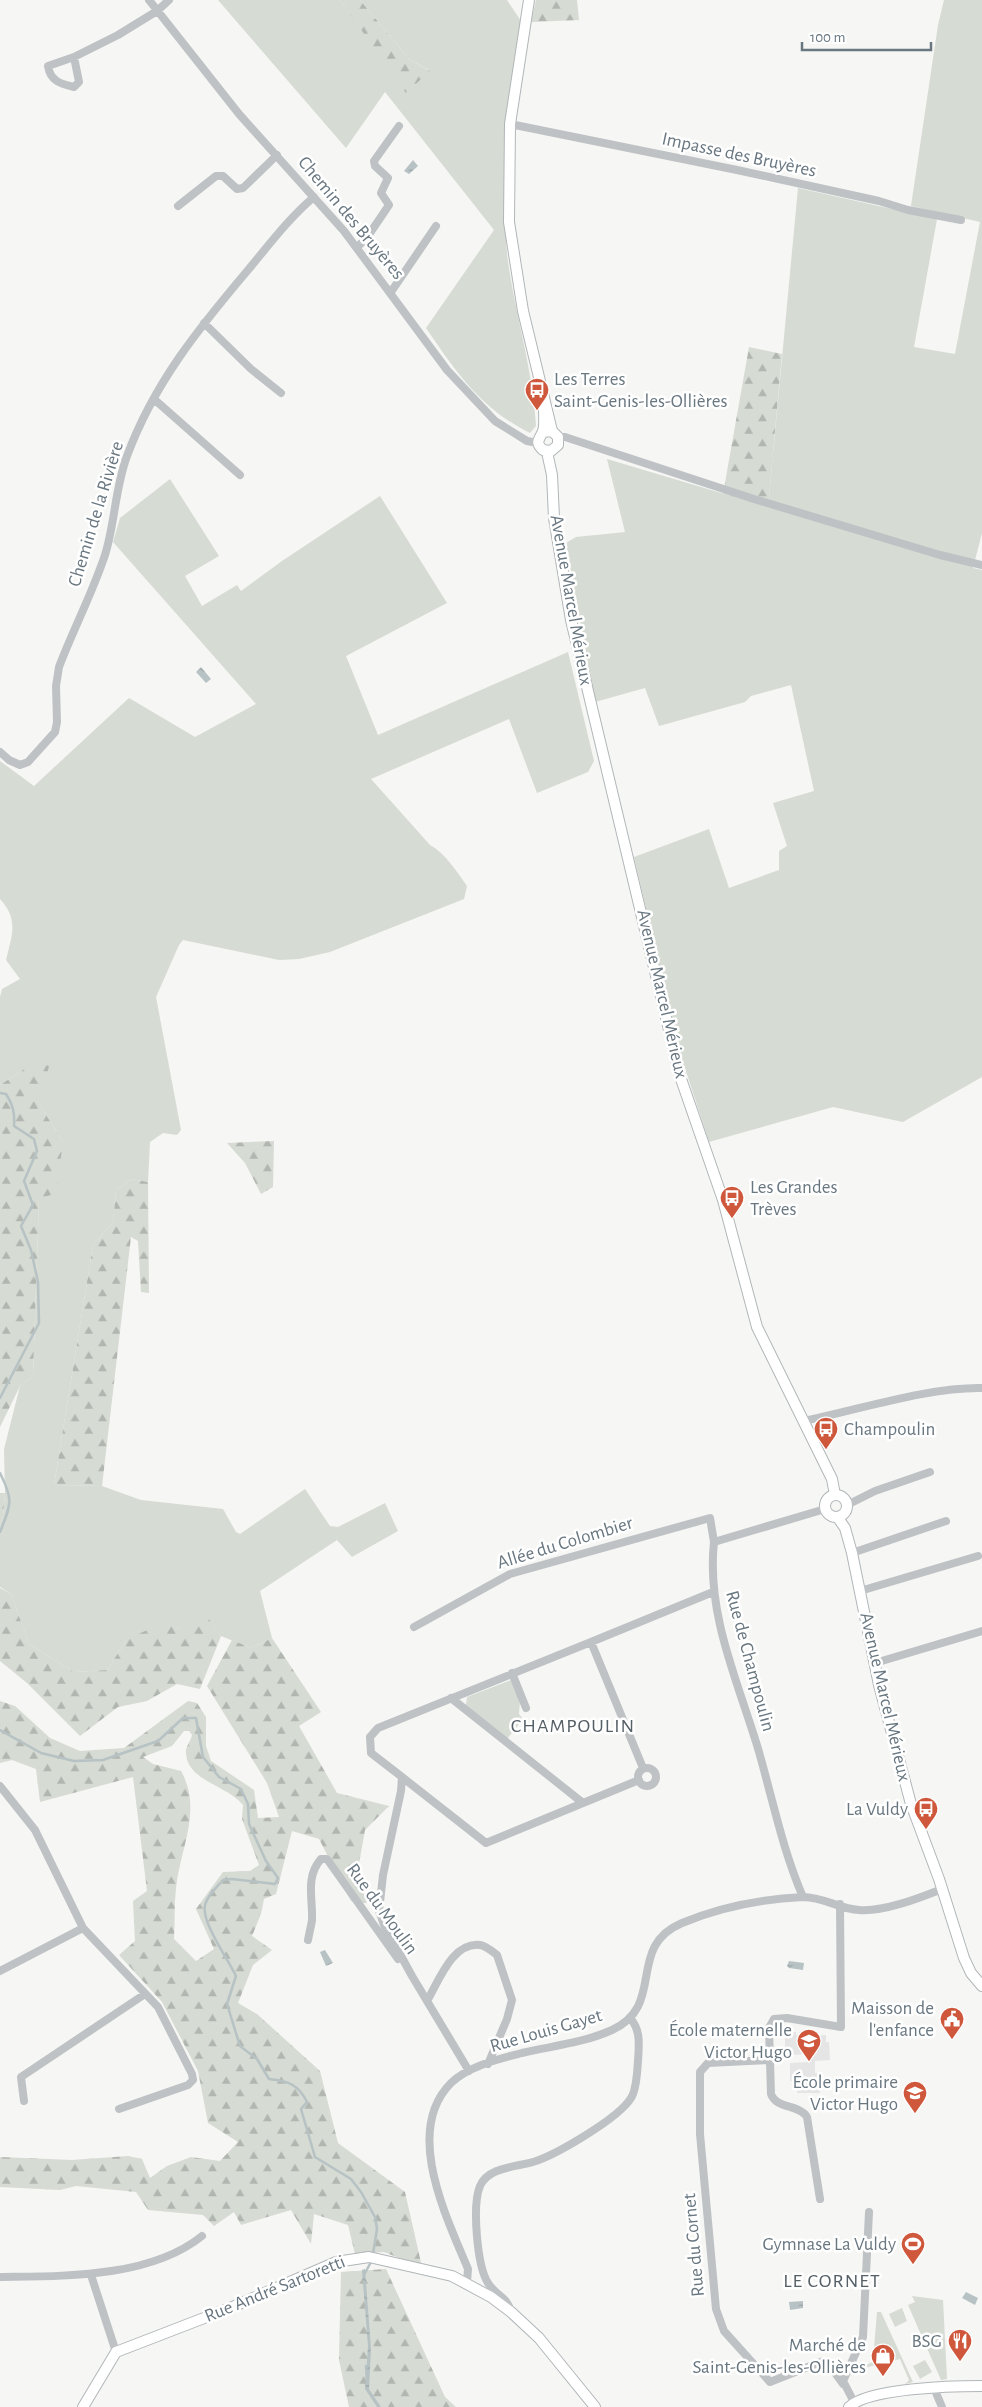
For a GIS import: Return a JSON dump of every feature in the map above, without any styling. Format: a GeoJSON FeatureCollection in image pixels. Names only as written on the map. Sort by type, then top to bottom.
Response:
{"type":"FeatureCollection","features":[{"type":"Feature","properties":{"kind":"main road"},"geometry":{"type":"LineString","coordinates":[[529,0],[510,124],[509,222],[523,311],[551,433],[551,450],[539,447],[538,439],[551,433]]}},
{"type":"Feature","properties":{"kind":"main road","name":"Avenue Marcel Mérieux"},"geometry":{"type":"LineString","coordinates":[[551,450],[554,518],[571,620],[680,1076],[723,1200],[758,1327],[832,1479],[835,1495]]}},
{"type":"Feature","properties":{"kind":"main road"},"geometry":{"type":"LineString","coordinates":[[835,1495],[844,1498],[847,1505],[844,1514],[838,1518],[828,1515],[825,1509],[828,1498],[835,1495]]}},
{"type":"Feature","properties":{"kind":"main road","name":"Avenue Marcel Mérieux"},"geometry":{"type":"LineString","coordinates":[[838,1518],[845,1528],[852,1553],[879,1685],[911,1804],[942,1889],[964,1958],[971,1973],[982,1986]]}},
{"type":"Feature","properties":{"kind":"main road","name":"Rue André Sartoretti"},"geometry":{"type":"LineString","coordinates":[[116,2352],[230,2308],[336,2262],[374,2258],[452,2276],[468,2282],[511,2312],[539,2338],[595,2407]]}},
{"type":"Feature","properties":{"kind":"main road"},"geometry":{"type":"LineString","coordinates":[[83,2407],[116,2352]]}},
{"type":"Feature","properties":{"kind":"main road"},"geometry":{"type":"LineString","coordinates":[[851,2405],[876,2395],[934,2388],[982,2386]]}},
{"type":"Feature","properties":{"kind":"street","name":"Chemin des Bruyères"},"geometry":{"type":"LineString","coordinates":[[149,0],[239,114],[357,247],[447,370],[495,421],[527,441],[538,443]]}},
{"type":"Feature","properties":{"kind":"street"},"geometry":{"type":"LineString","coordinates":[[74,57],[78,82],[74,87],[54,80],[49,73],[48,66],[74,57],[118,35],[157,11],[169,0]]}},
{"type":"Feature","properties":{"kind":"street","name":"Impasse des Bruyères"},"geometry":{"type":"LineString","coordinates":[[510,124],[737,170],[878,201],[908,210],[961,220]]}},
{"type":"Feature","properties":{"kind":"street"},"geometry":{"type":"LineString","coordinates":[[357,247],[366,239],[389,205],[381,193],[388,178],[375,166],[374,161],[398,126]]}},
{"type":"Feature","properties":{"kind":"street"},"geometry":{"type":"LineString","coordinates":[[178,206],[216,176],[223,176],[237,189],[243,188],[277,155]]}},
{"type":"Feature","properties":{"kind":"street","name":"Chemin de la Rivière"},"geometry":{"type":"LineString","coordinates":[[0,752],[9,760],[20,765],[28,762],[55,732],[57,722],[56,686],[59,668],[105,555],[116,495],[127,456],[164,379],[204,323],[277,235],[314,197]]}},
{"type":"Feature","properties":{"kind":"street"},"geometry":{"type":"LineString","coordinates":[[391,292],[436,226]]}},
{"type":"Feature","properties":{"kind":"street"},"geometry":{"type":"LineString","coordinates":[[204,323],[251,369],[281,393]]}},
{"type":"Feature","properties":{"kind":"street"},"geometry":{"type":"LineString","coordinates":[[154,400],[240,475]]}},
{"type":"Feature","properties":{"kind":"street"},"geometry":{"type":"LineString","coordinates":[[551,433],[754,499],[940,555],[982,565]]}},
{"type":"Feature","properties":{"kind":"street"},"geometry":{"type":"LineString","coordinates":[[803,1421],[968,1387],[982,1388]]}},
{"type":"Feature","properties":{"kind":"street"},"geometry":{"type":"LineString","coordinates":[[847,1505],[875,1491],[930,1472]]}},
{"type":"Feature","properties":{"kind":"street"},"geometry":{"type":"LineString","coordinates":[[714,1542],[825,1509]]}},
{"type":"Feature","properties":{"kind":"street","name":"Allée du Colombier"},"geometry":{"type":"LineString","coordinates":[[414,1627],[510,1574],[584,1552],[710,1518],[714,1542]]}},
{"type":"Feature","properties":{"kind":"street"},"geometry":{"type":"LineString","coordinates":[[852,1553],[946,1521]]}},
{"type":"Feature","properties":{"kind":"street","name":"Rue de Champoulin"},"geometry":{"type":"LineString","coordinates":[[714,1542],[712,1562],[713,1592],[726,1649],[792,1870],[803,1897]]}},
{"type":"Feature","properties":{"kind":"street"},"geometry":{"type":"LineString","coordinates":[[860,1591],[978,1556]]}},
{"type":"Feature","properties":{"kind":"street"},"geometry":{"type":"LineString","coordinates":[[638,1780],[486,1843],[371,1752],[370,1737],[378,1728],[713,1592]]}},
{"type":"Feature","properties":{"kind":"street"},"geometry":{"type":"LineString","coordinates":[[875,1663],[982,1631]]}},
{"type":"Feature","properties":{"kind":"street"},"geometry":{"type":"LineString","coordinates":[[591,1642],[643,1768]]}},
{"type":"Feature","properties":{"kind":"street"},"geometry":{"type":"LineString","coordinates":[[512,1673],[526,1708]]}},
{"type":"Feature","properties":{"kind":"street"},"geometry":{"type":"LineString","coordinates":[[451,1698],[582,1803]]}},
{"type":"Feature","properties":{"kind":"street"},"geometry":{"type":"LineString","coordinates":[[638,1780],[643,1785],[649,1786],[656,1780],[654,1771],[649,1768],[643,1768]]}},
{"type":"Feature","properties":{"kind":"street"},"geometry":{"type":"LineString","coordinates":[[638,1780],[638,1775],[643,1768]]}},
{"type":"Feature","properties":{"kind":"street","name":"Rue du Moulin"},"geometry":{"type":"LineString","coordinates":[[402,1777],[401,1791],[383,1874],[379,1911],[384,1925],[412,1976],[469,2071]]}},
{"type":"Feature","properties":{"kind":"street"},"geometry":{"type":"LineString","coordinates":[[0,1786],[36,1830],[83,1928],[158,2007],[193,2080],[188,2085],[119,2109]]}},
{"type":"Feature","properties":{"kind":"street","name":"Rue du Moulin"},"geometry":{"type":"LineString","coordinates":[[308,1940],[312,1920],[309,1885],[318,1863],[321,1859],[327,1859],[375,1930],[412,1976]]}},
{"type":"Feature","properties":{"kind":"street","name":"Rue Louis Gayet"},"geometry":{"type":"LineString","coordinates":[[468,2282],[468,2269],[436,2185],[429,2134],[430,2122],[439,2098],[452,2082],[469,2071],[488,2064],[522,2053],[573,2043],[612,2030],[630,2018],[638,2008],[644,1994],[648,1962],[654,1945],[672,1928],[713,1911],[741,1904],[803,1897],[840,1904],[859,1910],[878,1908],[916,1899],[942,1889]]}},
{"type":"Feature","properties":{"kind":"street"},"geometry":{"type":"LineString","coordinates":[[820,2199],[810,2126],[804,2111],[778,2103],[772,2098],[768,2028],[774,2019],[787,2018],[841,2027],[840,1904]]}},
{"type":"Feature","properties":{"kind":"street"},"geometry":{"type":"LineString","coordinates":[[0,1971],[83,1928]]}},
{"type":"Feature","properties":{"kind":"street"},"geometry":{"type":"LineString","coordinates":[[427,2001],[454,1956],[466,1946],[482,1945],[497,1954],[512,2000],[507,2019],[488,2064]]}},
{"type":"Feature","properties":{"kind":"street"},"geometry":{"type":"LineString","coordinates":[[24,2101],[21,2077],[146,1994]]}},
{"type":"Feature","properties":{"kind":"street"},"geometry":{"type":"LineString","coordinates":[[511,2312],[509,2302],[491,2287],[485,2277],[476,2231],[477,2194],[481,2184],[494,2172],[548,2156],[590,2131],[624,2106],[632,2097],[639,2051],[636,2025],[630,2018]]}},
{"type":"Feature","properties":{"kind":"street","name":"Rue du Cornet"},"geometry":{"type":"LineString","coordinates":[[769,2060],[708,2063],[700,2072],[700,2134],[716,2309],[724,2330],[770,2382],[823,2361],[830,2366],[843,2384]]}},
{"type":"Feature","properties":{"kind":"street"},"geometry":{"type":"LineString","coordinates":[[851,2405],[843,2384],[863,2337],[869,2212]]}},
{"type":"Feature","properties":{"kind":"street"},"geometry":{"type":"LineString","coordinates":[[0,2277],[91,2275],[132,2266],[175,2253],[188,2248],[202,2236]]}},
{"type":"Feature","properties":{"kind":"street"},"geometry":{"type":"LineString","coordinates":[[91,2275],[116,2352]]}},
{"type":"Feature","properties":{"kind":"street"},"geometry":{"type":"LineString","coordinates":[[934,2388],[942,2407]]}},
{"type":"Feature","properties":{"kind":"shaded area","name":"École maternelle Victor Hugo"},"geometry":{"type":"Polygon","coordinates":[[[796,2032],[796,2035],[799,2035],[799,2032],[808,2032],[808,2036],[826,2035],[826,2042],[829,2042],[830,2060],[815,2061],[815,2073],[820,2073],[820,2093],[797,2093],[797,2081],[790,2081],[790,2063],[808,2062],[807,2054],[790,2055],[790,2047],[785,2047],[785,2033],[796,2032]]]}},
{"type":"Feature","properties":{"kind":"green space"},"geometry":{"type":"Polygon","coordinates":[[[218,0],[340,0],[407,92],[429,70],[410,60],[360,0],[507,0],[521,21],[511,95],[507,145],[505,195],[506,246],[534,405],[536,426],[530,433],[497,413],[483,401],[448,360],[426,328],[494,230],[385,92],[346,148],[218,0]]]}},
{"type":"Feature","properties":{"kind":"green space"},"geometry":{"type":"Polygon","coordinates":[[[340,0],[360,0],[410,60],[430,71],[406,93],[340,0]]]}},
{"type":"Feature","properties":{"kind":"green space"},"geometry":{"type":"Polygon","coordinates":[[[536,0],[577,0],[579,20],[531,22],[536,0]]]}},
{"type":"Feature","properties":{"kind":"green space"},"geometry":{"type":"Polygon","coordinates":[[[944,0],[982,0],[982,533],[973,568],[982,570],[982,1077],[903,1122],[833,1107],[709,1142],[682,1059],[634,857],[709,829],[729,888],[779,870],[779,851],[787,846],[773,803],[814,791],[791,685],[751,696],[745,702],[659,726],[645,688],[595,702],[566,543],[576,537],[625,532],[607,459],[768,507],[798,188],[937,219],[914,347],[955,354],[980,222],[911,206],[938,25],[944,0]]]}},
{"type":"Feature","properties":{"kind":"green space"},"geometry":{"type":"Polygon","coordinates":[[[749,347],[782,354],[768,508],[723,494],[749,347]]]}},
{"type":"Feature","properties":{"kind":"green space"},"geometry":{"type":"Polygon","coordinates":[[[170,479],[219,556],[185,576],[202,606],[237,585],[241,591],[282,561],[380,496],[447,603],[346,656],[378,735],[568,652],[594,761],[588,772],[537,793],[509,719],[371,779],[430,845],[441,853],[455,869],[467,886],[464,899],[330,952],[299,959],[279,960],[183,940],[179,945],[156,997],[181,1130],[177,1135],[163,1133],[150,1142],[148,1182],[132,1179],[116,1190],[113,1222],[93,1245],[54,1485],[102,1486],[141,1500],[223,1509],[236,1532],[240,1534],[305,1489],[330,1526],[338,1527],[385,1503],[398,1531],[352,1557],[337,1540],[260,1591],[272,1638],[251,1648],[221,1636],[206,1616],[176,1629],[127,1639],[107,1670],[74,1672],[29,1644],[11,1594],[0,1587],[0,1523],[3,1516],[5,1493],[4,1449],[20,1386],[33,1376],[39,1198],[63,1142],[40,1105],[23,1070],[0,1085],[0,997],[2,989],[20,979],[6,960],[12,935],[12,921],[10,914],[0,899],[0,761],[34,786],[129,698],[195,737],[256,704],[113,542],[120,518],[170,479]]]}},
{"type":"Feature","properties":{"kind":"green space"},"geometry":{"type":"Polygon","coordinates":[[[27,1058],[49,1066],[40,1105],[63,1142],[56,1193],[39,1199],[33,1376],[20,1386],[0,1427],[0,1085],[23,1070],[27,1058]]]}},
{"type":"Feature","properties":{"kind":"green space"},"geometry":{"type":"Polygon","coordinates":[[[274,1141],[273,1187],[261,1194],[245,1163],[227,1143],[274,1141]]]}},
{"type":"Feature","properties":{"kind":"green space"},"geometry":{"type":"Polygon","coordinates":[[[132,1179],[148,1182],[149,1293],[141,1292],[138,1241],[131,1237],[102,1486],[54,1485],[93,1245],[113,1222],[116,1190],[132,1179]]]}},
{"type":"Feature","properties":{"kind":"green space"},"geometry":{"type":"Polygon","coordinates":[[[0,1493],[5,1493],[3,1516],[0,1523],[0,1493]]]}},
{"type":"Feature","properties":{"kind":"green space"},"geometry":{"type":"Polygon","coordinates":[[[0,1588],[11,1594],[29,1644],[74,1672],[107,1670],[127,1639],[170,1620],[176,1629],[206,1615],[221,1636],[200,1689],[177,1684],[147,1701],[118,1707],[80,1736],[27,1683],[0,1661],[0,1588]]]}},
{"type":"Feature","properties":{"kind":"green space"},"geometry":{"type":"Polygon","coordinates":[[[272,1638],[321,1712],[299,1726],[337,1793],[389,1806],[365,1830],[357,1875],[367,1903],[351,1901],[319,1839],[292,1831],[276,1894],[264,1899],[261,1914],[252,1936],[272,1950],[253,1965],[238,2003],[257,2014],[320,2071],[338,2143],[405,2192],[422,2267],[384,2252],[355,2254],[348,2225],[314,2214],[311,2244],[291,2210],[241,2225],[234,2212],[214,2226],[203,2215],[148,2210],[136,2192],[76,2186],[60,2190],[0,2187],[0,2157],[72,2160],[128,2156],[142,2159],[150,2178],[167,2166],[191,2157],[220,2161],[238,2142],[208,2123],[198,2071],[162,2002],[119,1955],[135,1941],[133,1901],[147,1891],[133,1777],[40,1802],[36,1769],[12,1760],[0,1763],[0,1701],[15,1706],[50,1738],[80,1751],[124,1748],[188,1701],[197,1703],[206,1717],[206,1746],[211,1761],[254,1790],[258,1818],[279,1817],[267,1783],[207,1686],[232,1640],[251,1648],[272,1638]],[[184,1731],[172,1746],[143,1757],[153,1764],[181,1771],[187,1786],[190,1800],[190,1815],[176,1888],[174,1939],[196,1961],[214,1949],[196,1909],[223,1872],[250,1871],[259,1865],[242,1819],[243,1805],[236,1798],[200,1776],[188,1762],[186,1751],[192,1735],[189,1731],[184,1731]]]}},
{"type":"Feature","properties":{"kind":"green space"},"geometry":{"type":"Polygon","coordinates":[[[511,1680],[520,1700],[519,1714],[523,1719],[507,1739],[466,1705],[467,1697],[511,1680]]]}},
{"type":"Feature","properties":{"kind":"green space"},"geometry":{"type":"Polygon","coordinates":[[[386,2269],[445,2397],[456,2407],[349,2407],[339,2360],[341,2272],[386,2269]]]}},
{"type":"Feature","properties":{"kind":"green space"},"geometry":{"type":"Polygon","coordinates":[[[912,2296],[943,2300],[947,2379],[941,2380],[908,2305],[915,2302],[912,2296]]]}},
{"type":"Feature","properties":{"kind":"green space"},"geometry":{"type":"Polygon","coordinates":[[[902,2308],[907,2321],[895,2327],[889,2314],[902,2308]]]}},
{"type":"Feature","properties":{"kind":"green space"},"geometry":{"type":"Polygon","coordinates":[[[877,2312],[881,2312],[913,2382],[905,2384],[909,2380],[900,2359],[852,2371],[875,2361],[873,2360],[877,2312]]]}},
{"type":"Feature","properties":{"kind":"green space"},"geometry":{"type":"Polygon","coordinates":[[[925,2360],[932,2372],[920,2379],[913,2366],[925,2360]]]}},
{"type":"Feature","properties":{"kind":"water"},"geometry":{"type":"Polygon","coordinates":[[[413,160],[418,166],[409,174],[404,171],[413,160]]]}},
{"type":"Feature","properties":{"kind":"water"},"geometry":{"type":"Polygon","coordinates":[[[201,667],[211,679],[206,683],[196,672],[201,667]]]}},
{"type":"Feature","properties":{"kind":"water"},"geometry":{"type":"Polygon","coordinates":[[[325,1950],[333,1963],[326,1966],[320,1952],[325,1950]]]}},
{"type":"Feature","properties":{"kind":"water"},"geometry":{"type":"Polygon","coordinates":[[[789,1961],[804,1963],[803,1970],[789,1968],[787,1966],[789,1961]]]}},
{"type":"Feature","properties":{"kind":"water"},"geometry":{"type":"Polygon","coordinates":[[[365,2269],[371,2349],[369,2389],[381,2407],[377,2407],[365,2389],[368,2346],[362,2270],[365,2269]]]}},
{"type":"Feature","properties":{"kind":"water"},"geometry":{"type":"Polygon","coordinates":[[[966,2292],[978,2298],[975,2305],[962,2298],[966,2292]]]}},
{"type":"Feature","properties":{"kind":"water"},"geometry":{"type":"Polygon","coordinates":[[[803,2301],[803,2308],[790,2310],[789,2302],[803,2301]]]}},
{"type":"Feature","properties":{"kind":"waterway"},"geometry":{"type":"LineString","coordinates":[[0,1093],[6,1094],[13,1109],[14,1126],[34,1139],[37,1151],[24,1181],[33,1205],[21,1226],[31,1250],[38,1282],[39,1323],[0,1398]]}},
{"type":"Feature","properties":{"kind":"waterway"},"geometry":{"type":"LineString","coordinates":[[0,1473],[9,1497],[9,1508],[0,1532]]}},
{"type":"Feature","properties":{"kind":"waterway"},"geometry":{"type":"LineString","coordinates":[[0,1730],[41,1753],[74,1761],[103,1760],[158,1741],[183,1718],[196,1718],[203,1757],[219,1777],[241,1789],[248,1804],[249,1824],[266,1861],[278,1878],[275,1884],[232,1879],[223,1880],[210,1895],[205,1905],[207,1921],[236,1976],[227,2004],[240,2046],[257,2059],[269,2079],[292,2084],[304,2096],[307,2102],[301,2109],[315,2157],[351,2179],[361,2192],[375,2217],[377,2229],[373,2254]]}},
{"type":"Feature","properties":{"kind":"waterway"},"geometry":{"type":"LineString","coordinates":[[364,2275],[372,2260]]}},
{"type":"Feature","properties":{"kind":"waterway"},"geometry":{"type":"LineString","coordinates":[[366,2366],[367,2380]]}},
{"type":"Feature","properties":{"kind":"place","name":"Les Terres Saint-Genis-les-Ollières"},"geometry":{"type":"Point","coordinates":[537,411]}},
{"type":"Feature","properties":{"kind":"place","name":"Les Grandes Trèves"},"geometry":{"type":"Point","coordinates":[732,1219]}},
{"type":"Feature","properties":{"kind":"place","name":"Champoulin"},"geometry":{"type":"Point","coordinates":[826,1450]}},
{"type":"Feature","properties":{"kind":"place","name":"La Vuldy"},"geometry":{"type":"Point","coordinates":[926,1830]}},
{"type":"Feature","properties":{"kind":"place","name":"Maisson de l'enfance"},"geometry":{"type":"Point","coordinates":[952,2040]}},
{"type":"Feature","properties":{"kind":"place","name":"École maternelle Victor Hugo"},"geometry":{"type":"Point","coordinates":[809,2062]}},
{"type":"Feature","properties":{"kind":"place","name":"École primaire Victor Hugo"},"geometry":{"type":"Point","coordinates":[915,2114]}},
{"type":"Feature","properties":{"kind":"place","name":"Gymnase La Vuldy"},"geometry":{"type":"Point","coordinates":[913,2265]}},
{"type":"Feature","properties":{"kind":"place","name":"BSG"},"geometry":{"type":"Point","coordinates":[960,2362]}},
{"type":"Feature","properties":{"kind":"place","name":"Marché de Saint-Genis-les-Ollières"},"geometry":{"type":"Point","coordinates":[883,2377]}},
{"type":"Feature","properties":{"kind":"district","name":"CHAMPOULIN"},"geometry":{"type":"Point","coordinates":[573,1726]}},
{"type":"Feature","properties":{"kind":"district","name":"LE CORNET"},"geometry":{"type":"Point","coordinates":[832,2281]}}]}
